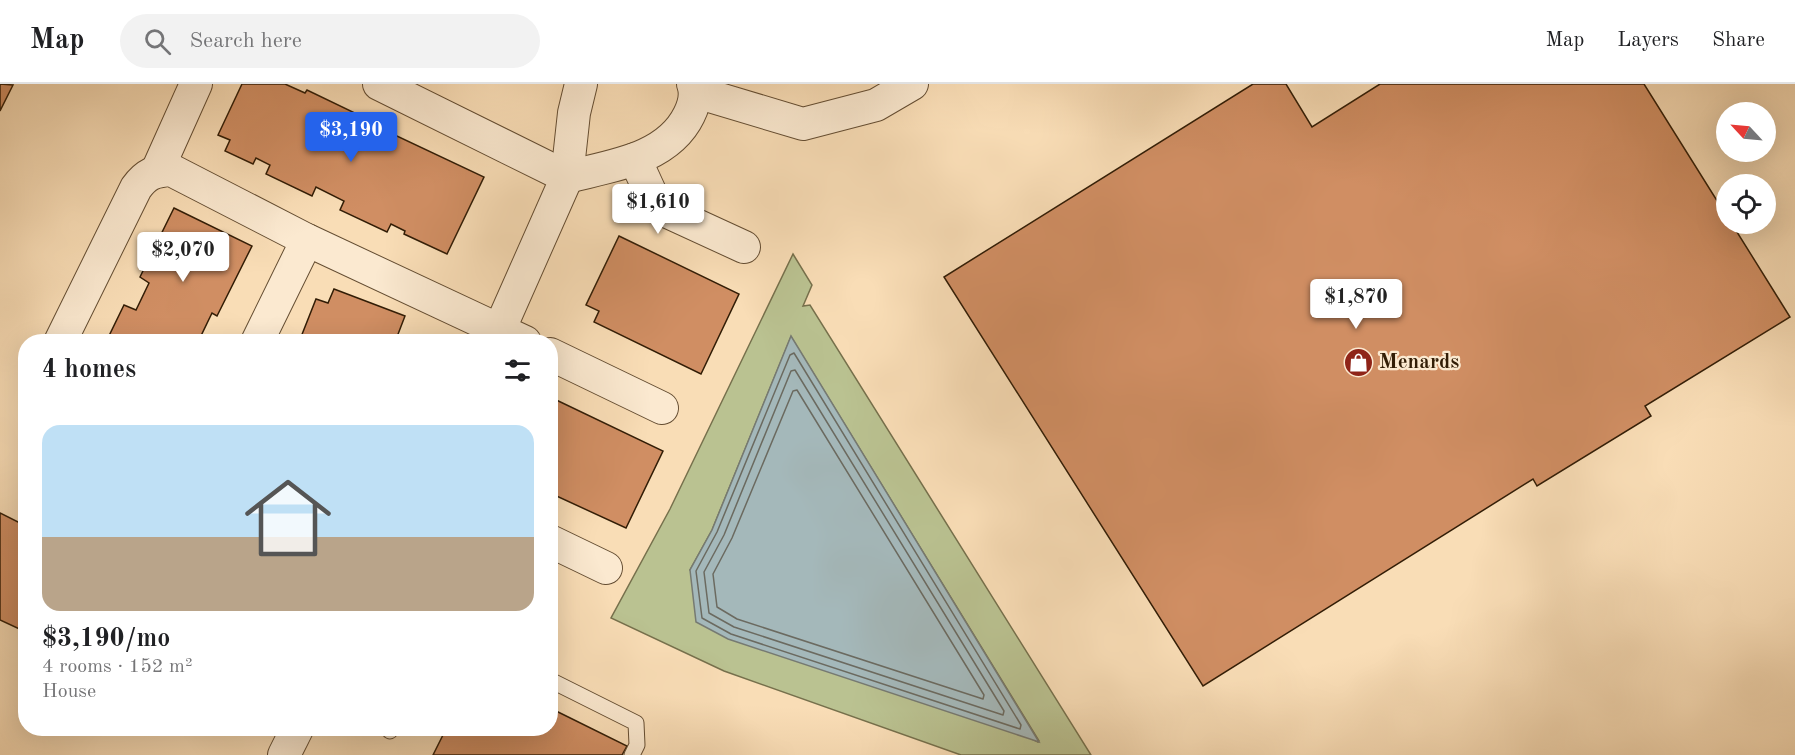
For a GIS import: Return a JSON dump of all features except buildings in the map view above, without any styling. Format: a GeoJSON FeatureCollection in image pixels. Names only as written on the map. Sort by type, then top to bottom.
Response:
{"type":"FeatureCollection","features":[{"type":"Feature","properties":{"kind":"street"},"geometry":{"type":"LineString","coordinates":[[157,171],[196,84]]}},
{"type":"Feature","properties":{"kind":"street"},"geometry":{"type":"LineString","coordinates":[[379,84],[567,177],[635,159],[652,152],[672,137],[685,123],[693,107],[694,88],[802,124],[876,105],[912,84]]}},
{"type":"Feature","properties":{"kind":"street"},"geometry":{"type":"LineString","coordinates":[[508,334],[567,177],[574,113],[581,84]]}},
{"type":"Feature","properties":{"kind":"street"},"geometry":{"type":"LineString","coordinates":[[635,159],[657,207],[744,247]]}},
{"type":"Feature","properties":{"kind":"street"},"geometry":{"type":"LineString","coordinates":[[64,334],[136,188],[144,177],[157,171],[171,170],[498,334]]}},
{"type":"Feature","properties":{"kind":"street"},"geometry":{"type":"LineString","coordinates":[[261,334],[308,240]]}},
{"type":"Feature","properties":{"kind":"street"},"geometry":{"type":"LineString","coordinates":[[558,358],[662,408]]}},
{"type":"Feature","properties":{"kind":"street"},"geometry":{"type":"LineString","coordinates":[[558,545],[606,568]]}},
{"type":"Feature","properties":{"kind":"street"},"geometry":{"type":"LineString","coordinates":[[284,755],[294,736]]}},
{"type":"Feature","properties":{"kind":"lane"},"geometry":{"type":"LineString","coordinates":[[558,685],[636,723],[637,745],[632,755]]}},
{"type":"Feature","properties":{"kind":"green space"},"geometry":{"type":"Polygon","coordinates":[[[793,254],[812,285],[803,306],[810,305],[1091,755],[961,755],[724,671],[611,618],[670,509],[793,254]],[[791,337],[712,530],[690,570],[1039,741],[791,337]]]}},
{"type":"Feature","properties":{"kind":"water"},"geometry":{"type":"Polygon","coordinates":[[[791,336],[1039,742],[728,639],[696,622],[690,570],[712,530],[791,336]]]}},
{"type":"Feature","properties":{"kind":"place","name":"Menards"},"geometry":{"type":"Point","coordinates":[1358,362]}}]}
